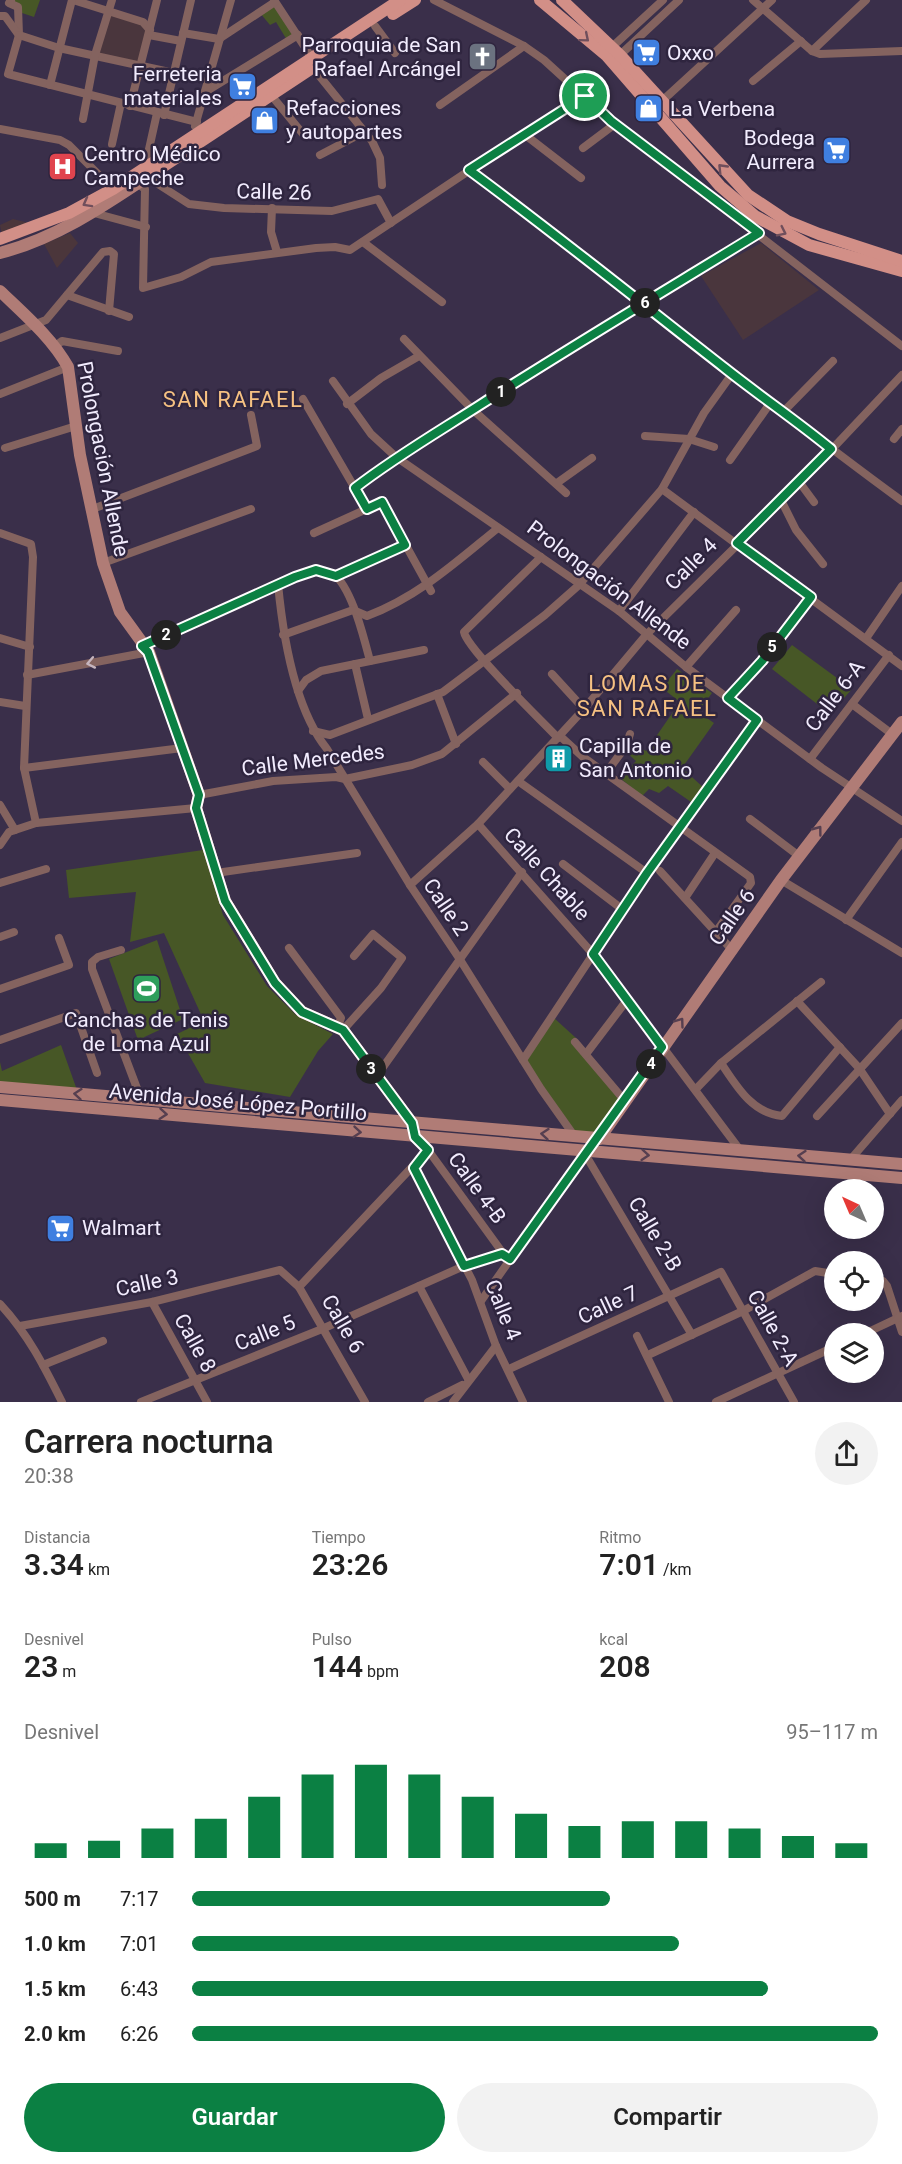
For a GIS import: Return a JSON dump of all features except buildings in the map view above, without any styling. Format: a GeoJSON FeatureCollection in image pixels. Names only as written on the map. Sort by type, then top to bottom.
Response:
{"type":"FeatureCollection","features":[{"type":"Feature","properties":{"kind":"main road"},"geometry":{"type":"LineString","coordinates":[[0,239],[69,213],[113,189],[144,176],[193,135],[256,100],[271,95],[400,0]]}},
{"type":"Feature","properties":{"kind":"main road"},"geometry":{"type":"LineString","coordinates":[[0,253],[27,246],[94,213],[256,100],[415,0]]}},
{"type":"Feature","properties":{"kind":"main road"},"geometry":{"type":"LineString","coordinates":[[540,0],[607,56],[720,186],[756,216],[809,245],[902,272]]}},
{"type":"Feature","properties":{"kind":"main road"},"geometry":{"type":"LineString","coordinates":[[568,2],[741,187],[767,208],[819,234],[902,261]]}},
{"type":"Feature","properties":{"kind":"main road","name":"Prolongación Allende"},"geometry":{"type":"LineString","coordinates":[[0,291],[54,346],[68,368],[90,510],[103,563],[120,612],[145,649],[199,795]]}},
{"type":"Feature","properties":{"kind":"main road","name":"Calle 6"},"geometry":{"type":"LineString","coordinates":[[599,1139],[781,880],[902,722]]}},
{"type":"Feature","properties":{"kind":"main road"},"geometry":{"type":"LineString","coordinates":[[199,795],[196,808],[225,901],[275,983],[302,1012],[340,1029],[412,1123],[415,1137]]}},
{"type":"Feature","properties":{"kind":"main road","name":"Avenida José López Portillo"},"geometry":{"type":"LineString","coordinates":[[0,1087],[902,1164]]}},
{"type":"Feature","properties":{"kind":"main road","name":"Avenida José López Portillo"},"geometry":{"type":"LineString","coordinates":[[0,1100],[902,1178]]}},
{"type":"Feature","properties":{"kind":"main road"},"geometry":{"type":"LineString","coordinates":[[828,1172],[830,1158]]}},
{"type":"Feature","properties":{"kind":"street"},"geometry":{"type":"LineString","coordinates":[[11,0],[9,3],[18,7],[19,35],[8,74],[197,122]]}},
{"type":"Feature","properties":{"kind":"street"},"geometry":{"type":"LineString","coordinates":[[51,84],[72,0],[109,10],[111,14],[143,22],[149,32]]}},
{"type":"Feature","properties":{"kind":"street"},"geometry":{"type":"LineString","coordinates":[[83,119],[95,55],[112,0]]}},
{"type":"Feature","properties":{"kind":"street"},"geometry":{"type":"LineString","coordinates":[[111,144],[141,65],[158,0]]}},
{"type":"Feature","properties":{"kind":"street"},"geometry":{"type":"LineString","coordinates":[[191,0],[174,73],[144,176],[146,227],[144,288],[182,277],[211,262],[277,252],[335,247],[350,250],[585,96]]}},
{"type":"Feature","properties":{"kind":"street"},"geometry":{"type":"LineString","coordinates":[[193,135],[231,0]]}},
{"type":"Feature","properties":{"kind":"street"},"geometry":{"type":"LineString","coordinates":[[434,0],[524,46],[544,60],[615,124],[759,233],[902,346]]}},
{"type":"Feature","properties":{"kind":"street"},"geometry":{"type":"LineString","coordinates":[[616,51],[663,0]]}},
{"type":"Feature","properties":{"kind":"street"},"geometry":{"type":"LineString","coordinates":[[616,51],[679,0]]}},
{"type":"Feature","properties":{"kind":"street"},"geometry":{"type":"LineString","coordinates":[[753,0],[812,51],[820,54],[901,50]]}},
{"type":"Feature","properties":{"kind":"street"},"geometry":{"type":"LineString","coordinates":[[662,101],[772,0]]}},
{"type":"Feature","properties":{"kind":"street"},"geometry":{"type":"LineString","coordinates":[[812,51],[866,0]]}},
{"type":"Feature","properties":{"kind":"street"},"geometry":{"type":"LineString","coordinates":[[149,32],[219,39],[274,1],[298,35],[313,63],[364,132],[380,158],[382,185]]}},
{"type":"Feature","properties":{"kind":"street"},"geometry":{"type":"LineString","coordinates":[[0,15],[5,16],[19,35],[59,48],[174,73]]}},
{"type":"Feature","properties":{"kind":"street"},"geometry":{"type":"LineString","coordinates":[[375,26],[395,53]]}},
{"type":"Feature","properties":{"kind":"street"},"geometry":{"type":"LineString","coordinates":[[205,92],[298,35]]}},
{"type":"Feature","properties":{"kind":"street"},"geometry":{"type":"LineString","coordinates":[[753,81],[801,41]]}},
{"type":"Feature","properties":{"kind":"street"},"geometry":{"type":"LineString","coordinates":[[440,105],[524,46]]}},
{"type":"Feature","properties":{"kind":"street"},"geometry":{"type":"LineString","coordinates":[[271,95],[303,134]]}},
{"type":"Feature","properties":{"kind":"street"},"geometry":{"type":"LineString","coordinates":[[583,148],[615,124]]}},
{"type":"Feature","properties":{"kind":"street"},"geometry":{"type":"LineString","coordinates":[[0,129],[60,140],[69,144],[113,189]]}},
{"type":"Feature","properties":{"kind":"street"},"geometry":{"type":"LineString","coordinates":[[320,155],[364,132]]}},
{"type":"Feature","properties":{"kind":"street"},"geometry":{"type":"LineString","coordinates":[[524,134],[581,178]]}},
{"type":"Feature","properties":{"kind":"street"},"geometry":{"type":"LineString","coordinates":[[469,170],[645,303],[732,374],[902,501]]}},
{"type":"Feature","properties":{"kind":"street","name":"Calle 26"},"geometry":{"type":"LineString","coordinates":[[144,176],[189,204],[224,208],[332,211],[378,199],[391,223]]}},
{"type":"Feature","properties":{"kind":"street"},"geometry":{"type":"LineString","coordinates":[[710,196],[720,186]]}},
{"type":"Feature","properties":{"kind":"street"},"geometry":{"type":"LineString","coordinates":[[272,208],[271,232],[277,252]]}},
{"type":"Feature","properties":{"kind":"street"},"geometry":{"type":"LineString","coordinates":[[94,213],[146,227]]}},
{"type":"Feature","properties":{"kind":"street"},"geometry":{"type":"LineString","coordinates":[[355,488],[396,457],[759,233]]}},
{"type":"Feature","properties":{"kind":"street"},"geometry":{"type":"LineString","coordinates":[[363,242],[442,302]]}},
{"type":"Feature","properties":{"kind":"street"},"geometry":{"type":"LineString","coordinates":[[0,338],[46,320],[103,252],[110,251],[114,254],[109,310]]}},
{"type":"Feature","properties":{"kind":"street"},"geometry":{"type":"LineString","coordinates":[[67,295],[129,317]]}},
{"type":"Feature","properties":{"kind":"street"},"geometry":{"type":"LineString","coordinates":[[404,339],[473,410],[566,493]]}},
{"type":"Feature","properties":{"kind":"street"},"geometry":{"type":"LineString","coordinates":[[54,346],[62,341],[118,351]]}},
{"type":"Feature","properties":{"kind":"street"},"geometry":{"type":"LineString","coordinates":[[347,404],[381,378],[419,357]]}},
{"type":"Feature","properties":{"kind":"street"},"geometry":{"type":"LineString","coordinates":[[784,411],[832,361]]}},
{"type":"Feature","properties":{"kind":"street"},"geometry":{"type":"LineString","coordinates":[[0,394],[68,368]]}},
{"type":"Feature","properties":{"kind":"street"},"geometry":{"type":"LineString","coordinates":[[313,731],[330,735],[437,694],[545,615],[579,585],[662,489],[704,413],[732,374]]}},
{"type":"Feature","properties":{"kind":"street","name":"Calle 4"},"geometry":{"type":"LineString","coordinates":[[410,885],[478,824],[584,709],[646,635],[800,483],[902,375]]}},
{"type":"Feature","properties":{"kind":"street","name":"Prolongación Allende"},"geometry":{"type":"LineString","coordinates":[[333,381],[347,404],[371,434],[396,457],[619,611],[686,667],[757,720],[850,787],[902,821]]}},
{"type":"Feature","properties":{"kind":"street"},"geometry":{"type":"LineString","coordinates":[[303,399],[367,509]]}},
{"type":"Feature","properties":{"kind":"street"},"geometry":{"type":"LineString","coordinates":[[730,460],[771,402]]}},
{"type":"Feature","properties":{"kind":"street"},"geometry":{"type":"LineString","coordinates":[[90,510],[257,446],[251,415]]}},
{"type":"Feature","properties":{"kind":"street"},"geometry":{"type":"LineString","coordinates":[[5,448],[76,426]]}},
{"type":"Feature","properties":{"kind":"street"},"geometry":{"type":"LineString","coordinates":[[894,439],[902,429]]}},
{"type":"Feature","properties":{"kind":"street"},"geometry":{"type":"LineString","coordinates":[[645,436],[690,439],[714,447]]}},
{"type":"Feature","properties":{"kind":"street"},"geometry":{"type":"LineString","coordinates":[[557,483],[592,458]]}},
{"type":"Feature","properties":{"kind":"street"},"geometry":{"type":"LineString","coordinates":[[800,483],[814,502]]}},
{"type":"Feature","properties":{"kind":"street"},"geometry":{"type":"LineString","coordinates":[[662,489],[867,637],[902,666]]}},
{"type":"Feature","properties":{"kind":"street"},"geometry":{"type":"LineString","coordinates":[[781,500],[796,530],[823,564]]}},
{"type":"Feature","properties":{"kind":"street"},"geometry":{"type":"LineString","coordinates":[[314,533],[382,502],[430,588]]}},
{"type":"Feature","properties":{"kind":"street"},"geometry":{"type":"LineString","coordinates":[[103,563],[251,509]]}},
{"type":"Feature","properties":{"kind":"street"},"geometry":{"type":"LineString","coordinates":[[619,611],[694,512]]}},
{"type":"Feature","properties":{"kind":"street","name":"Prolongación Allende"},"geometry":{"type":"LineString","coordinates":[[353,610],[367,616],[430,588],[498,528]]}},
{"type":"Feature","properties":{"kind":"street"},"geometry":{"type":"LineString","coordinates":[[0,533],[31,544],[33,557],[24,768],[36,823]]}},
{"type":"Feature","properties":{"kind":"street"},"geometry":{"type":"LineString","coordinates":[[336,576],[405,545]]}},
{"type":"Feature","properties":{"kind":"street"},"geometry":{"type":"LineString","coordinates":[[541,557],[464,632],[465,638],[483,661],[559,737],[681,826],[715,854],[750,877],[751,883],[715,933]]}},
{"type":"Feature","properties":{"kind":"street"},"geometry":{"type":"LineString","coordinates":[[27,675],[145,649],[278,584],[316,570],[336,576],[342,582],[370,661]]}},
{"type":"Feature","properties":{"kind":"street","name":"Calle 2"},"geometry":{"type":"LineString","coordinates":[[278,584],[283,635],[298,691],[313,731],[327,748],[410,885],[575,1137]]}},
{"type":"Feature","properties":{"kind":"street"},"geometry":{"type":"LineString","coordinates":[[867,637],[902,586]]}},
{"type":"Feature","properties":{"kind":"street"},"geometry":{"type":"LineString","coordinates":[[728,698],[762,661],[811,597]]}},
{"type":"Feature","properties":{"kind":"street"},"geometry":{"type":"LineString","coordinates":[[283,635],[353,610]]}},
{"type":"Feature","properties":{"kind":"street"},"geometry":{"type":"LineString","coordinates":[[686,667],[736,610]]}},
{"type":"Feature","properties":{"kind":"street"},"geometry":{"type":"LineString","coordinates":[[0,638],[30,647]]}},
{"type":"Feature","properties":{"kind":"street"},"geometry":{"type":"LineString","coordinates":[[298,691],[306,680],[321,671],[424,650]]}},
{"type":"Feature","properties":{"kind":"street","name":"Calle 6-A"},"geometry":{"type":"LineString","coordinates":[[810,759],[889,655]]}},
{"type":"Feature","properties":{"kind":"street"},"geometry":{"type":"LineString","coordinates":[[355,664],[368,719]]}},
{"type":"Feature","properties":{"kind":"street"},"geometry":{"type":"LineString","coordinates":[[552,674],[584,709]]}},
{"type":"Feature","properties":{"kind":"street","name":"Calle Mercedes"},"geometry":{"type":"LineString","coordinates":[[199,795],[273,781],[345,779],[428,761],[456,744],[517,693]]}},
{"type":"Feature","properties":{"kind":"street"},"geometry":{"type":"LineString","coordinates":[[437,694],[456,744]]}},
{"type":"Feature","properties":{"kind":"street"},"geometry":{"type":"LineString","coordinates":[[0,702],[25,706]]}},
{"type":"Feature","properties":{"kind":"street"},"geometry":{"type":"LineString","coordinates":[[852,704],[892,734]]}},
{"type":"Feature","properties":{"kind":"street"},"geometry":{"type":"LineString","coordinates":[[523,1060],[622,909],[757,720]]}},
{"type":"Feature","properties":{"kind":"street"},"geometry":{"type":"LineString","coordinates":[[606,773],[626,746],[630,734]]}},
{"type":"Feature","properties":{"kind":"street"},"geometry":{"type":"LineString","coordinates":[[24,768],[182,748]]}},
{"type":"Feature","properties":{"kind":"street"},"geometry":{"type":"LineString","coordinates":[[483,762],[510,789]]}},
{"type":"Feature","properties":{"kind":"street"},"geometry":{"type":"LineString","coordinates":[[518,781],[647,873]]}},
{"type":"Feature","properties":{"kind":"street"},"geometry":{"type":"LineString","coordinates":[[0,805],[12,831]]}},
{"type":"Feature","properties":{"kind":"street"},"geometry":{"type":"LineString","coordinates":[[0,845],[12,831],[36,823],[196,808]]}},
{"type":"Feature","properties":{"kind":"street"},"geometry":{"type":"LineString","coordinates":[[750,819],[799,856]]}},
{"type":"Feature","properties":{"kind":"street","name":"Calle Chable"},"geometry":{"type":"LineString","coordinates":[[478,824],[593,954],[740,1150]]}},
{"type":"Feature","properties":{"kind":"street"},"geometry":{"type":"LineString","coordinates":[[846,920],[902,842]]}},
{"type":"Feature","properties":{"kind":"street"},"geometry":{"type":"LineString","coordinates":[[216,873],[357,853]]}},
{"type":"Feature","properties":{"kind":"street"},"geometry":{"type":"LineString","coordinates":[[685,898],[715,854]]}},
{"type":"Feature","properties":{"kind":"street"},"geometry":{"type":"LineString","coordinates":[[563,864],[622,909]]}},
{"type":"Feature","properties":{"kind":"street"},"geometry":{"type":"LineString","coordinates":[[0,883],[46,869]]}},
{"type":"Feature","properties":{"kind":"street"},"geometry":{"type":"LineString","coordinates":[[660,871],[733,951]]}},
{"type":"Feature","properties":{"kind":"street"},"geometry":{"type":"LineString","coordinates":[[376,1077],[522,872]]}},
{"type":"Feature","properties":{"kind":"street"},"geometry":{"type":"LineString","coordinates":[[781,880],[902,953]]}},
{"type":"Feature","properties":{"kind":"street"},"geometry":{"type":"LineString","coordinates":[[0,937],[14,932]]}},
{"type":"Feature","properties":{"kind":"street"},"geometry":{"type":"LineString","coordinates":[[340,1029],[381,988],[402,958],[373,934],[354,956]]}},
{"type":"Feature","properties":{"kind":"street"},"geometry":{"type":"LineString","coordinates":[[0,989],[69,965],[59,938]]}},
{"type":"Feature","properties":{"kind":"street"},"geometry":{"type":"LineString","coordinates":[[289,948],[341,1018],[340,1029]]}},
{"type":"Feature","properties":{"kind":"street"},"geometry":{"type":"LineString","coordinates":[[121,950],[98,957],[92,962],[92,969],[141,1100]]}},
{"type":"Feature","properties":{"kind":"street"},"geometry":{"type":"LineString","coordinates":[[696,1089],[722,1063],[821,982]]}},
{"type":"Feature","properties":{"kind":"street"},"geometry":{"type":"LineString","coordinates":[[586,1054],[627,1000]]}},
{"type":"Feature","properties":{"kind":"street"},"geometry":{"type":"LineString","coordinates":[[797,1001],[859,1068],[890,1114]]}},
{"type":"Feature","properties":{"kind":"street"},"geometry":{"type":"LineString","coordinates":[[0,1040],[76,1013],[97,1073]]}},
{"type":"Feature","properties":{"kind":"street"},"geometry":{"type":"LineString","coordinates":[[817,1116],[902,1023]]}},
{"type":"Feature","properties":{"kind":"street"},"geometry":{"type":"LineString","coordinates":[[575,1042],[626,1101]]}},
{"type":"Feature","properties":{"kind":"street"},"geometry":{"type":"LineString","coordinates":[[722,1063],[751,1103],[768,1114],[782,1116],[840,1047]]}},
{"type":"Feature","properties":{"kind":"street"},"geometry":{"type":"LineString","coordinates":[[850,1160],[902,1100]]}},
{"type":"Feature","properties":{"kind":"street","name":"Calle 4-B"},"geometry":{"type":"LineString","coordinates":[[415,1137],[428,1150],[506,1256]]}},
{"type":"Feature","properties":{"kind":"street"},"geometry":{"type":"LineString","coordinates":[[481,1301],[506,1256],[586,1152],[599,1139]]}},
{"type":"Feature","properties":{"kind":"street"},"geometry":{"type":"LineString","coordinates":[[299,1287],[414,1168],[428,1150]]}},
{"type":"Feature","properties":{"kind":"street","name":"Calle 2-B"},"geometry":{"type":"LineString","coordinates":[[586,1152],[692,1335]]}},
{"type":"Feature","properties":{"kind":"street","name":"Calle 4"},"geometry":{"type":"LineString","coordinates":[[414,1168],[481,1301],[496,1346],[523,1402]]}},
{"type":"Feature","properties":{"kind":"street","name":"Calle 5"},"geometry":{"type":"LineString","coordinates":[[141,1402],[322,1329],[464,1266],[506,1256]]}},
{"type":"Feature","properties":{"kind":"street","name":"Calle 6"},"geometry":{"type":"LineString","coordinates":[[280,1270],[299,1287],[365,1402]]}},
{"type":"Feature","properties":{"kind":"street","name":"Calle 3"},"geometry":{"type":"LineString","coordinates":[[20,1326],[152,1302],[280,1270]]}},
{"type":"Feature","properties":{"kind":"street"},"geometry":{"type":"LineString","coordinates":[[648,1355],[743,1311],[815,1271],[824,1272]]}},
{"type":"Feature","properties":{"kind":"street","name":"Calle 7"},"geometry":{"type":"LineString","coordinates":[[509,1369],[626,1318],[669,1294],[721,1272]]}},
{"type":"Feature","properties":{"kind":"street","name":"Calle 2-A"},"geometry":{"type":"LineString","coordinates":[[721,1272],[794,1402]]}},
{"type":"Feature","properties":{"kind":"street"},"geometry":{"type":"LineString","coordinates":[[884,1282],[899,1317],[902,1332]]}},
{"type":"Feature","properties":{"kind":"street"},"geometry":{"type":"LineString","coordinates":[[418,1286],[466,1382]]}},
{"type":"Feature","properties":{"kind":"street","name":"Calle 8"},"geometry":{"type":"LineString","coordinates":[[152,1302],[207,1402]]}},
{"type":"Feature","properties":{"kind":"street"},"geometry":{"type":"LineString","coordinates":[[0,1304],[20,1326],[62,1402]]}},
{"type":"Feature","properties":{"kind":"street"},"geometry":{"type":"LineString","coordinates":[[884,1324],[899,1317]]}},
{"type":"Feature","properties":{"kind":"street"},"geometry":{"type":"LineString","coordinates":[[637,1336],[669,1402]]}},
{"type":"Feature","properties":{"kind":"street"},"geometry":{"type":"LineString","coordinates":[[43,1365],[103,1341]]}},
{"type":"Feature","properties":{"kind":"street"},"geometry":{"type":"LineString","coordinates":[[454,1402],[466,1382],[496,1346]]}},
{"type":"Feature","properties":{"kind":"street"},"geometry":{"type":"LineString","coordinates":[[716,1402],[824,1352]]}},
{"type":"Feature","properties":{"kind":"street"},"geometry":{"type":"LineString","coordinates":[[428,1402],[466,1382]]}},
{"type":"Feature","properties":{"kind":"shaded area"},"geometry":{"type":"Polygon","coordinates":[[[108,15],[141,22],[149,31],[138,63],[98,55],[108,15]]]}},
{"type":"Feature","properties":{"kind":"shaded area"},"geometry":{"type":"Polygon","coordinates":[[[13,219],[33,224],[2,236],[0,225],[13,219]]]}},
{"type":"Feature","properties":{"kind":"shaded area"},"geometry":{"type":"Polygon","coordinates":[[[70,233],[78,243],[57,268],[44,244],[70,233]]]}},
{"type":"Feature","properties":{"kind":"shaded area"},"geometry":{"type":"Polygon","coordinates":[[[761,243],[819,290],[743,340],[701,276],[761,243]]]}},
{"type":"Feature","properties":{"kind":"green space"},"geometry":{"type":"Polygon","coordinates":[[[11,0],[40,0],[34,17],[22,13],[11,0]]]}},
{"type":"Feature","properties":{"kind":"green space"},"geometry":{"type":"Polygon","coordinates":[[[274,3],[296,34],[287,40],[276,22],[270,25],[260,13],[274,3]]]}},
{"type":"Feature","properties":{"kind":"green space"},"geometry":{"type":"Polygon","coordinates":[[[792,645],[852,689],[830,714],[772,669],[792,645]]]}},
{"type":"Feature","properties":{"kind":"green space"},"geometry":{"type":"Polygon","coordinates":[[[677,669],[712,693],[698,712],[714,723],[682,768],[705,789],[694,804],[668,786],[659,793],[649,789],[642,796],[620,778],[636,761],[626,752],[632,743],[646,751],[680,702],[662,688],[677,669]]]}},
{"type":"Feature","properties":{"kind":"green space"},"geometry":{"type":"Polygon","coordinates":[[[203,850],[223,915],[267,986],[296,1015],[333,1034],[318,1051],[290,1097],[205,1083],[177,1034],[204,1021],[164,933],[130,942],[136,892],[69,898],[66,870],[203,850]]]}},
{"type":"Feature","properties":{"kind":"green space","name":"Canchas de Tenis de Loma Azul"},"geometry":{"type":"Polygon","coordinates":[[[157,940],[183,1019],[138,1040],[109,959],[157,940]]]}},
{"type":"Feature","properties":{"kind":"green space"},"geometry":{"type":"Polygon","coordinates":[[[554,1018],[576,1038],[625,1101],[599,1139],[575,1137],[525,1059],[554,1018]]]}},
{"type":"Feature","properties":{"kind":"green space"},"geometry":{"type":"Polygon","coordinates":[[[61,1045],[77,1090],[0,1084],[0,1062],[2,1071],[61,1045]]]}},
{"type":"Feature","properties":{"kind":"place","name":"Oxxo"},"geometry":{"type":"Point","coordinates":[646,53]}},
{"type":"Feature","properties":{"kind":"place","name":"Parroquia de San Rafael Arcángel"},"geometry":{"type":"Point","coordinates":[482,57]}},
{"type":"Feature","properties":{"kind":"place","name":"Ferreteria materiales"},"geometry":{"type":"Point","coordinates":[243,86]}},
{"type":"Feature","properties":{"kind":"place","name":"La Verbena"},"geometry":{"type":"Point","coordinates":[649,109]}},
{"type":"Feature","properties":{"kind":"place","name":"Refacciones y autopartes"},"geometry":{"type":"Point","coordinates":[265,120]}},
{"type":"Feature","properties":{"kind":"place","name":"Bodega Aurrera"},"geometry":{"type":"Point","coordinates":[836,150]}},
{"type":"Feature","properties":{"kind":"place","name":"Centro Médico Campeche"},"geometry":{"type":"Point","coordinates":[63,166]}},
{"type":"Feature","properties":{"kind":"place","name":"Capilla de San Antonio"},"geometry":{"type":"Point","coordinates":[558,758]}},
{"type":"Feature","properties":{"kind":"place","name":"Canchas de Tenis de Loma Azul"},"geometry":{"type":"Point","coordinates":[146,989]}},
{"type":"Feature","properties":{"kind":"place","name":"Walmart"},"geometry":{"type":"Point","coordinates":[61,1228]}},
{"type":"Feature","properties":{"kind":"district","name":"SAN RAFAEL"},"geometry":{"type":"Point","coordinates":[233,399]}},
{"type":"Feature","properties":{"kind":"district","name":"LOMAS DE SAN RAFAEL"},"geometry":{"type":"Point","coordinates":[647,696]}},
{"type":"Feature","properties":{"kind":"route"},"geometry":{"type":"LineString","coordinates":[[585,96],[469,170],[565,240],[645,303],[727,370],[784,411],[831,449],[800,483],[737,543],[811,597],[762,661],[728,698],[757,720],[647,873],[593,954],[662,1047],[599,1139],[587,1150],[510,1259],[502,1254],[464,1266],[414,1168],[428,1150],[415,1137],[412,1123],[343,1030],[302,1012],[275,983],[225,901],[196,808],[199,795],[148,652],[142,646],[295,577],[316,570],[333,573],[336,576],[405,545],[382,502],[367,509],[355,488],[396,457],[519,380],[645,303],[759,233],[611,121],[585,96]]}}]}
